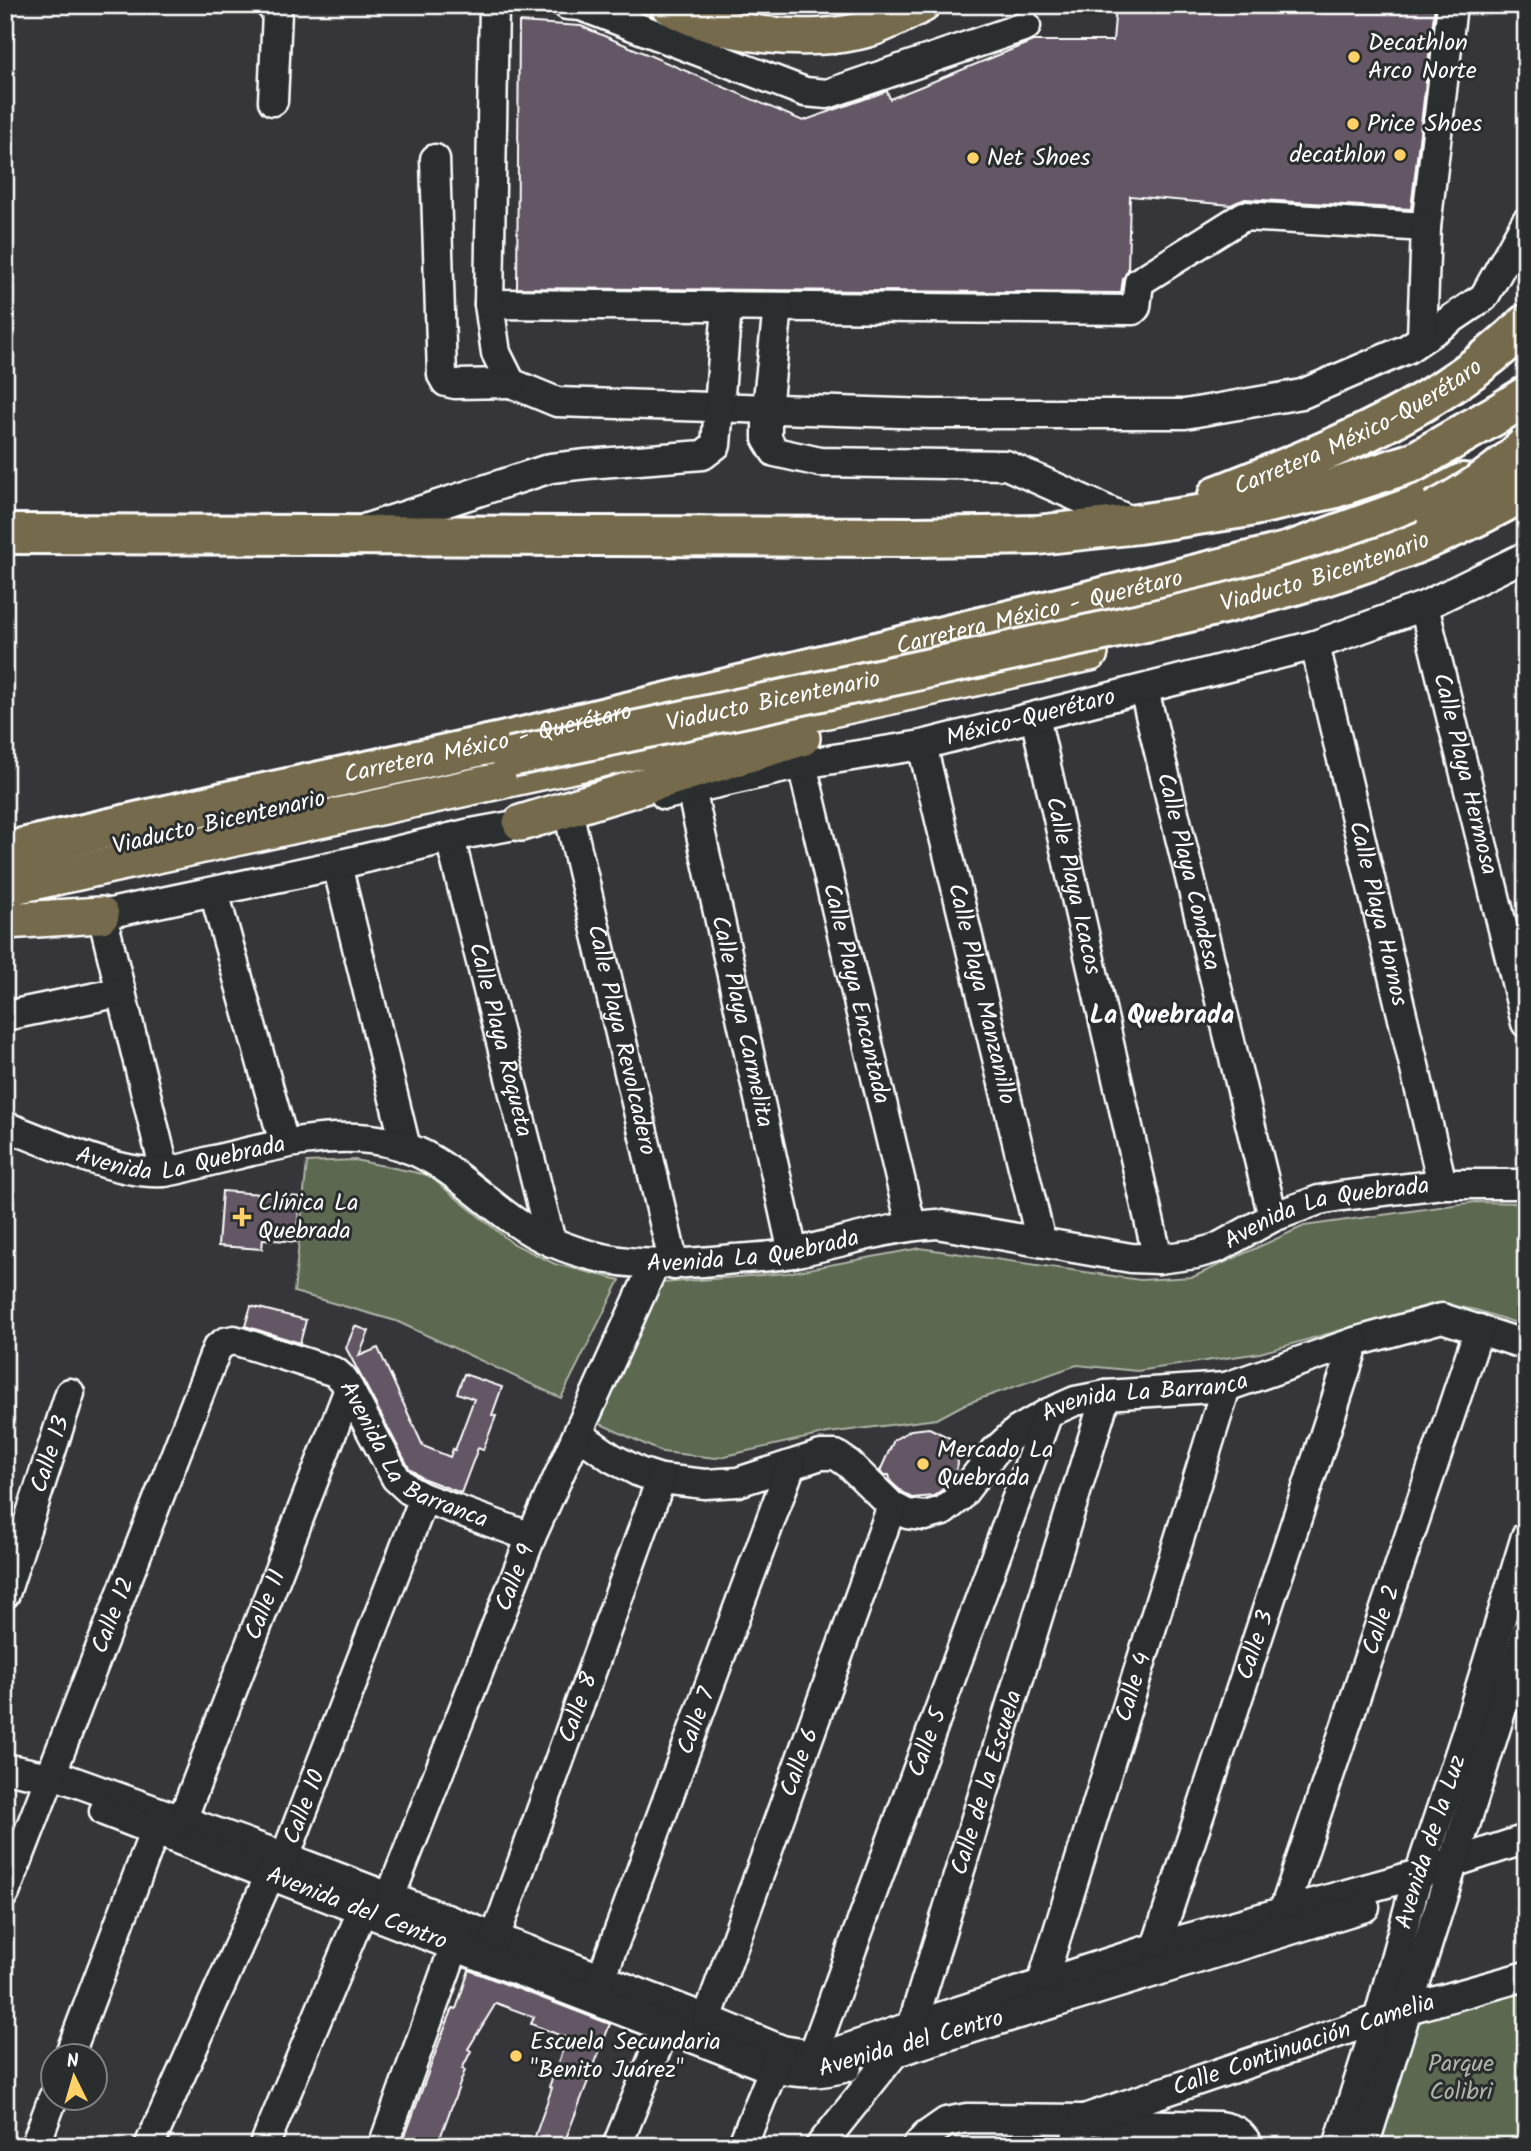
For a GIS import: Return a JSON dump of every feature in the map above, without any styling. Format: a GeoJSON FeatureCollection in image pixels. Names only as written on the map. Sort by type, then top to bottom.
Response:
{"type":"FeatureCollection","features":[{"type":"Feature","properties":{"kind":"highway","name":"Carretera México-Querétaro"},"geometry":{"type":"LineString","coordinates":[[1138,524],[1260,478],[1361,435],[1440,391],[1478,365],[1526,324]]}},
{"type":"Feature","properties":{"kind":"highway"},"geometry":{"type":"LineString","coordinates":[[1478,365],[1526,331]]}},
{"type":"Feature","properties":{"kind":"highway"},"geometry":{"type":"LineString","coordinates":[[5,534],[915,537],[1037,535],[1138,524],[1244,508],[1332,489],[1414,462],[1526,396]]}},
{"type":"Feature","properties":{"kind":"highway"},"geometry":{"type":"LineString","coordinates":[[1214,607],[1430,513],[1474,489],[1526,447]]}},
{"type":"Feature","properties":{"kind":"highway","name":"Carretera México - Querétaro"},"geometry":{"type":"LineString","coordinates":[[5,852],[506,741],[1290,551],[1428,501],[1526,447]]}},
{"type":"Feature","properties":{"kind":"highway","name":"Viaducto Bicentenario"},"geometry":{"type":"LineString","coordinates":[[5,869],[525,754],[1214,607],[1370,563],[1435,538],[1526,490]]}},
{"type":"Feature","properties":{"kind":"highway"},"geometry":{"type":"LineString","coordinates":[[748,683],[1057,661]]}},
{"type":"Feature","properties":{"kind":"main road"},"geometry":{"type":"LineString","coordinates":[[668,5],[703,22],[742,31],[793,37],[828,36],[868,29],[922,5]]}},
{"type":"Feature","properties":{"kind":"main road"},"geometry":{"type":"LineString","coordinates":[[5,888],[1212,626],[1305,601],[1447,548],[1526,510]]}},
{"type":"Feature","properties":{"kind":"main road"},"geometry":{"type":"LineString","coordinates":[[520,823],[811,735],[944,685]]}},
{"type":"Feature","properties":{"kind":"main road"},"geometry":{"type":"LineString","coordinates":[[5,921],[104,923]]}},
{"type":"Feature","properties":{"kind":"street"},"geometry":{"type":"LineString","coordinates":[[270,5],[276,12],[273,102]]}},
{"type":"Feature","properties":{"kind":"street"},"geometry":{"type":"LineString","coordinates":[[494,5],[489,304],[496,353],[511,383]]}},
{"type":"Feature","properties":{"kind":"street"},"geometry":{"type":"LineString","coordinates":[[567,5],[581,6],[805,92],[827,93],[1026,26]]}},
{"type":"Feature","properties":{"kind":"street"},"geometry":{"type":"LineString","coordinates":[[1422,338],[1426,227],[1452,5]]}},
{"type":"Feature","properties":{"kind":"street"},"geometry":{"type":"LineString","coordinates":[[435,159],[442,375],[446,382],[455,384],[511,383],[557,402],[930,414],[1185,414],[1302,394],[1407,349],[1484,297],[1526,222]]}},
{"type":"Feature","properties":{"kind":"street"},"geometry":{"type":"LineString","coordinates":[[489,304],[1133,310],[1136,307],[1139,282],[1244,216],[1426,227]]}},
{"type":"Feature","properties":{"kind":"street"},"geometry":{"type":"LineString","coordinates":[[345,535],[551,468],[703,455],[716,444],[727,306]]}},
{"type":"Feature","properties":{"kind":"street"},"geometry":{"type":"LineString","coordinates":[[778,307],[767,408],[767,439],[775,452],[820,462],[1006,465],[1138,524]]}},
{"type":"Feature","properties":{"kind":"street","name":"México-Querétaro"},"geometry":{"type":"LineString","coordinates":[[104,923],[214,892],[450,838],[802,764],[922,745],[1144,690],[1315,645],[1424,606],[1526,556]]}},
{"type":"Feature","properties":{"kind":"street","name":"Calle Playa Hermosa"},"geometry":{"type":"LineString","coordinates":[[1424,606],[1526,1023]]}},
{"type":"Feature","properties":{"kind":"street","name":"Calle Playa Hornos"},"geometry":{"type":"LineString","coordinates":[[1315,645],[1442,1184]]}},
{"type":"Feature","properties":{"kind":"street","name":"Calle Playa Condesa"},"geometry":{"type":"LineString","coordinates":[[1144,690],[1273,1217]]}},
{"type":"Feature","properties":{"kind":"street","name":"Calle Playa Icacos"},"geometry":{"type":"LineString","coordinates":[[1035,717],[1158,1259]]}},
{"type":"Feature","properties":{"kind":"street","name":"Calle Playa Manzanillo"},"geometry":{"type":"LineString","coordinates":[[922,745],[1041,1242]]}},
{"type":"Feature","properties":{"kind":"street","name":"Calle Playa Encantada"},"geometry":{"type":"LineString","coordinates":[[802,764],[911,1225]]}},
{"type":"Feature","properties":{"kind":"street","name":"Calle Playa Carmelita"},"geometry":{"type":"LineString","coordinates":[[691,789],[793,1253]]}},
{"type":"Feature","properties":{"kind":"street","name":"Calle Playa Revolcadero"},"geometry":{"type":"LineString","coordinates":[[569,815],[664,1265]]}},
{"type":"Feature","properties":{"kind":"street","name":"Calle Playa Roqueta"},"geometry":{"type":"LineString","coordinates":[[450,838],[551,1242]]}},
{"type":"Feature","properties":{"kind":"street"},"geometry":{"type":"LineString","coordinates":[[337,865],[406,1147]]}},
{"type":"Feature","properties":{"kind":"street"},"geometry":{"type":"LineString","coordinates":[[214,892],[284,1143]]}},
{"type":"Feature","properties":{"kind":"street"},"geometry":{"type":"LineString","coordinates":[[104,923],[165,1172]]}},
{"type":"Feature","properties":{"kind":"street"},"geometry":{"type":"LineString","coordinates":[[5,1016],[121,992]]}},
{"type":"Feature","properties":{"kind":"street","name":"Avenida La Quebrada"},"geometry":{"type":"LineString","coordinates":[[5,1126],[109,1163],[143,1172],[165,1172],[284,1143],[341,1137],[372,1139],[406,1147],[432,1158],[455,1173],[520,1226],[551,1242],[622,1262],[664,1265],[793,1253],[911,1225],[937,1224],[1131,1258],[1158,1259],[1217,1248],[1273,1217],[1319,1200],[1442,1184],[1526,1184]]}},
{"type":"Feature","properties":{"kind":"street","name":"Calle 9"},"geometry":{"type":"LineString","coordinates":[[390,1897],[531,1536],[578,1434],[664,1265]]}},
{"type":"Feature","properties":{"kind":"street","name":"Avenida La Barranca"},"geometry":{"type":"LineString","coordinates":[[578,1434],[612,1458],[639,1472],[661,1479],[705,1484],[738,1482],[821,1455],[836,1455],[892,1506],[907,1514],[925,1517],[943,1511],[959,1498],[995,1451],[1017,1431],[1075,1401],[1107,1395],[1226,1387],[1355,1342],[1442,1318],[1526,1345]]}},
{"type":"Feature","properties":{"kind":"street","name":"Calle 2"},"geometry":{"type":"LineString","coordinates":[[1284,1910],[1479,1329]]}},
{"type":"Feature","properties":{"kind":"street","name":"Avenida La Barranca"},"geometry":{"type":"LineString","coordinates":[[225,1342],[234,1340],[335,1372],[343,1378],[397,1478],[408,1490],[531,1536]]}},
{"type":"Feature","properties":{"kind":"street","name":"Calle 12"},"geometry":{"type":"LineString","coordinates":[[5,1893],[46,1779],[216,1348],[225,1342]]}},
{"type":"Feature","properties":{"kind":"street","name":"Calle 3"},"geometry":{"type":"LineString","coordinates":[[1156,1947],[1355,1342]]}},
{"type":"Feature","properties":{"kind":"street","name":"Calle 4"},"geometry":{"type":"LineString","coordinates":[[1041,1986],[1226,1387]]}},
{"type":"Feature","properties":{"kind":"street","name":"Calle 11"},"geometry":{"type":"LineString","coordinates":[[75,2042],[349,1389]]}},
{"type":"Feature","properties":{"kind":"street","name":"Calle 13"},"geometry":{"type":"LineString","coordinates":[[5,1594],[70,1393]]}},
{"type":"Feature","properties":{"kind":"street","name":"Calle de la Escuela"},"geometry":{"type":"LineString","coordinates":[[820,2146],[896,2051],[912,2026],[1107,1395]]}},
{"type":"Feature","properties":{"kind":"street","name":"Calle 5"},"geometry":{"type":"LineString","coordinates":[[811,2065],[1048,1413]]}},
{"type":"Feature","properties":{"kind":"street","name":"Calle 7"},"geometry":{"type":"LineString","coordinates":[[601,1979],[791,1465]]}},
{"type":"Feature","properties":{"kind":"street","name":"Calle 8"},"geometry":{"type":"LineString","coordinates":[[495,1938],[661,1479]]}},
{"type":"Feature","properties":{"kind":"street","name":"Calle 10"},"geometry":{"type":"LineString","coordinates":[[149,2146],[278,1866],[424,1498]]}},
{"type":"Feature","properties":{"kind":"street","name":"Calle 6"},"geometry":{"type":"LineString","coordinates":[[707,2019],[892,1506]]}},
{"type":"Feature","properties":{"kind":"street","name":"Avenida de la Luz"},"geometry":{"type":"LineString","coordinates":[[1364,2146],[1408,2009],[1433,1878],[1465,1737],[1526,1536]]}},
{"type":"Feature","properties":{"kind":"street","name":"Avenida de la Luz"},"geometry":{"type":"LineString","coordinates":[[1338,2146],[1378,2020],[1526,1632]]}},
{"type":"Feature","properties":{"kind":"street","name":"Avenida del Centro"},"geometry":{"type":"LineString","coordinates":[[5,1768],[46,1779],[166,1822],[278,1866],[390,1897],[458,1936],[665,2028],[777,2060],[832,2071],[1433,1878],[1526,1839]]}},
{"type":"Feature","properties":{"kind":"street","name":"Avenida del Centro"},"geometry":{"type":"LineString","coordinates":[[811,2065],[834,2053],[912,2026],[1156,1947],[1284,1910],[1526,1858]]}},
{"type":"Feature","properties":{"kind":"street","name":"Avenida del Centro"},"geometry":{"type":"LineString","coordinates":[[278,1866],[362,1911],[458,1936],[495,1938],[707,2019],[777,2060]]}},
{"type":"Feature","properties":{"kind":"street"},"geometry":{"type":"LineString","coordinates":[[264,2146],[362,1911]]}},
{"type":"Feature","properties":{"kind":"street"},"geometry":{"type":"LineString","coordinates":[[383,2146],[458,1936]]}},
{"type":"Feature","properties":{"kind":"street","name":"Calle Continuación Camelia"},"geometry":{"type":"LineString","coordinates":[[1084,2119],[1408,2009],[1526,1976]]}},
{"type":"Feature","properties":{"kind":"street"},"geometry":{"type":"LineString","coordinates":[[617,2146],[665,2028]]}},
{"type":"Feature","properties":{"kind":"street"},"geometry":{"type":"LineString","coordinates":[[742,2146],[777,2060]]}},
{"type":"Feature","properties":{"kind":"street"},"geometry":{"type":"LineString","coordinates":[[35,2146],[48,2112]]}},
{"type":"Feature","properties":{"kind":"street","name":"Calle Continuación Camelia"},"geometry":{"type":"LineString","coordinates":[[917,2146],[946,2122],[967,2118],[1084,2119],[1122,2124],[1219,2126],[1240,2133],[1249,2146]]}},
{"type":"Feature","properties":{"kind":"street"},"geometry":{"type":"LineString","coordinates":[[1073,2146],[1084,2119]]}},
{"type":"Feature","properties":{"kind":"green space"},"geometry":{"type":"Polygon","coordinates":[[[355,1160],[428,1175],[512,1243],[555,1264],[620,1280],[561,1398],[396,1321],[294,1292],[307,1162],[355,1160]]]}},
{"type":"Feature","properties":{"kind":"green space"},"geometry":{"type":"Polygon","coordinates":[[[1475,1202],[1526,1203],[1526,1326],[1476,1310],[1436,1303],[1260,1353],[1137,1371],[1077,1365],[965,1404],[937,1419],[828,1433],[716,1458],[662,1452],[594,1421],[661,1283],[787,1273],[920,1248],[1140,1280],[1193,1277],[1304,1226],[1475,1202]]]}},
{"type":"Feature","properties":{"kind":"green space","name":"Parque Colibri"},"geometry":{"type":"Polygon","coordinates":[[[1526,1979],[1526,2146],[1366,2146],[1420,2005],[1526,1979]]]}},
{"type":"Feature","properties":{"kind":"building","name":"Net Shoes"},"geometry":{"type":"Polygon","coordinates":[[[1116,5],[1435,5],[1411,209],[1245,199],[1231,205],[1130,196],[1128,270],[1123,279],[1121,293],[517,288],[519,22],[581,26],[803,121],[887,91],[890,99],[1033,41],[1113,41],[1116,5]]]}},
{"type":"Feature","properties":{"kind":"building","name":"Clínica La Quebrada"},"geometry":{"type":"Polygon","coordinates":[[[222,1191],[300,1197],[296,1242],[263,1239],[262,1249],[218,1246],[222,1191]]]}},
{"type":"Feature","properties":{"kind":"building"},"geometry":{"type":"Polygon","coordinates":[[[251,1306],[306,1320],[300,1343],[245,1326],[251,1306]]]}},
{"type":"Feature","properties":{"kind":"building"},"geometry":{"type":"Polygon","coordinates":[[[355,1326],[369,1331],[359,1356],[378,1348],[423,1446],[450,1457],[453,1449],[455,1450],[474,1399],[457,1393],[464,1374],[502,1387],[492,1415],[496,1416],[483,1450],[478,1448],[461,1493],[422,1478],[409,1468],[346,1348],[355,1326]]]}},
{"type":"Feature","properties":{"kind":"building","name":"Mercado La Quebrada"},"geometry":{"type":"Polygon","coordinates":[[[929,1428],[954,1440],[960,1450],[956,1453],[958,1463],[955,1476],[934,1496],[912,1498],[891,1482],[889,1475],[880,1471],[894,1440],[911,1430],[929,1428]]]}},
{"type":"Feature","properties":{"kind":"building"},"geometry":{"type":"Polygon","coordinates":[[[469,1970],[610,2024],[563,2146],[542,2146],[533,2142],[567,2038],[531,2024],[534,2017],[496,2003],[468,2049],[471,2051],[462,2069],[465,2070],[437,2146],[421,2146],[404,2139],[469,1970]]]}},
{"type":"Feature","properties":{"kind":"place","name":"Decathlon Arco Norte"},"geometry":{"type":"Point","coordinates":[1354,57]}},
{"type":"Feature","properties":{"kind":"place","name":"Price Shoes"},"geometry":{"type":"Point","coordinates":[1353,124]}},
{"type":"Feature","properties":{"kind":"place","name":"decathlon"},"geometry":{"type":"Point","coordinates":[1400,155]}},
{"type":"Feature","properties":{"kind":"place","name":"Net Shoes"},"geometry":{"type":"Point","coordinates":[973,158]}},
{"type":"Feature","properties":{"kind":"place","name":"Clínica La Quebrada"},"geometry":{"type":"Point","coordinates":[242,1217]}},
{"type":"Feature","properties":{"kind":"place","name":"Mercado La Quebrada"},"geometry":{"type":"Point","coordinates":[923,1464]}},
{"type":"Feature","properties":{"kind":"place","name":"Escuela Secundaria \"Benito Juárez\""},"geometry":{"type":"Point","coordinates":[516,2056]}},
{"type":"Feature","properties":{"kind":"district","name":"La Quebrada"},"geometry":{"type":"Point","coordinates":[1162,1016]}}]}
